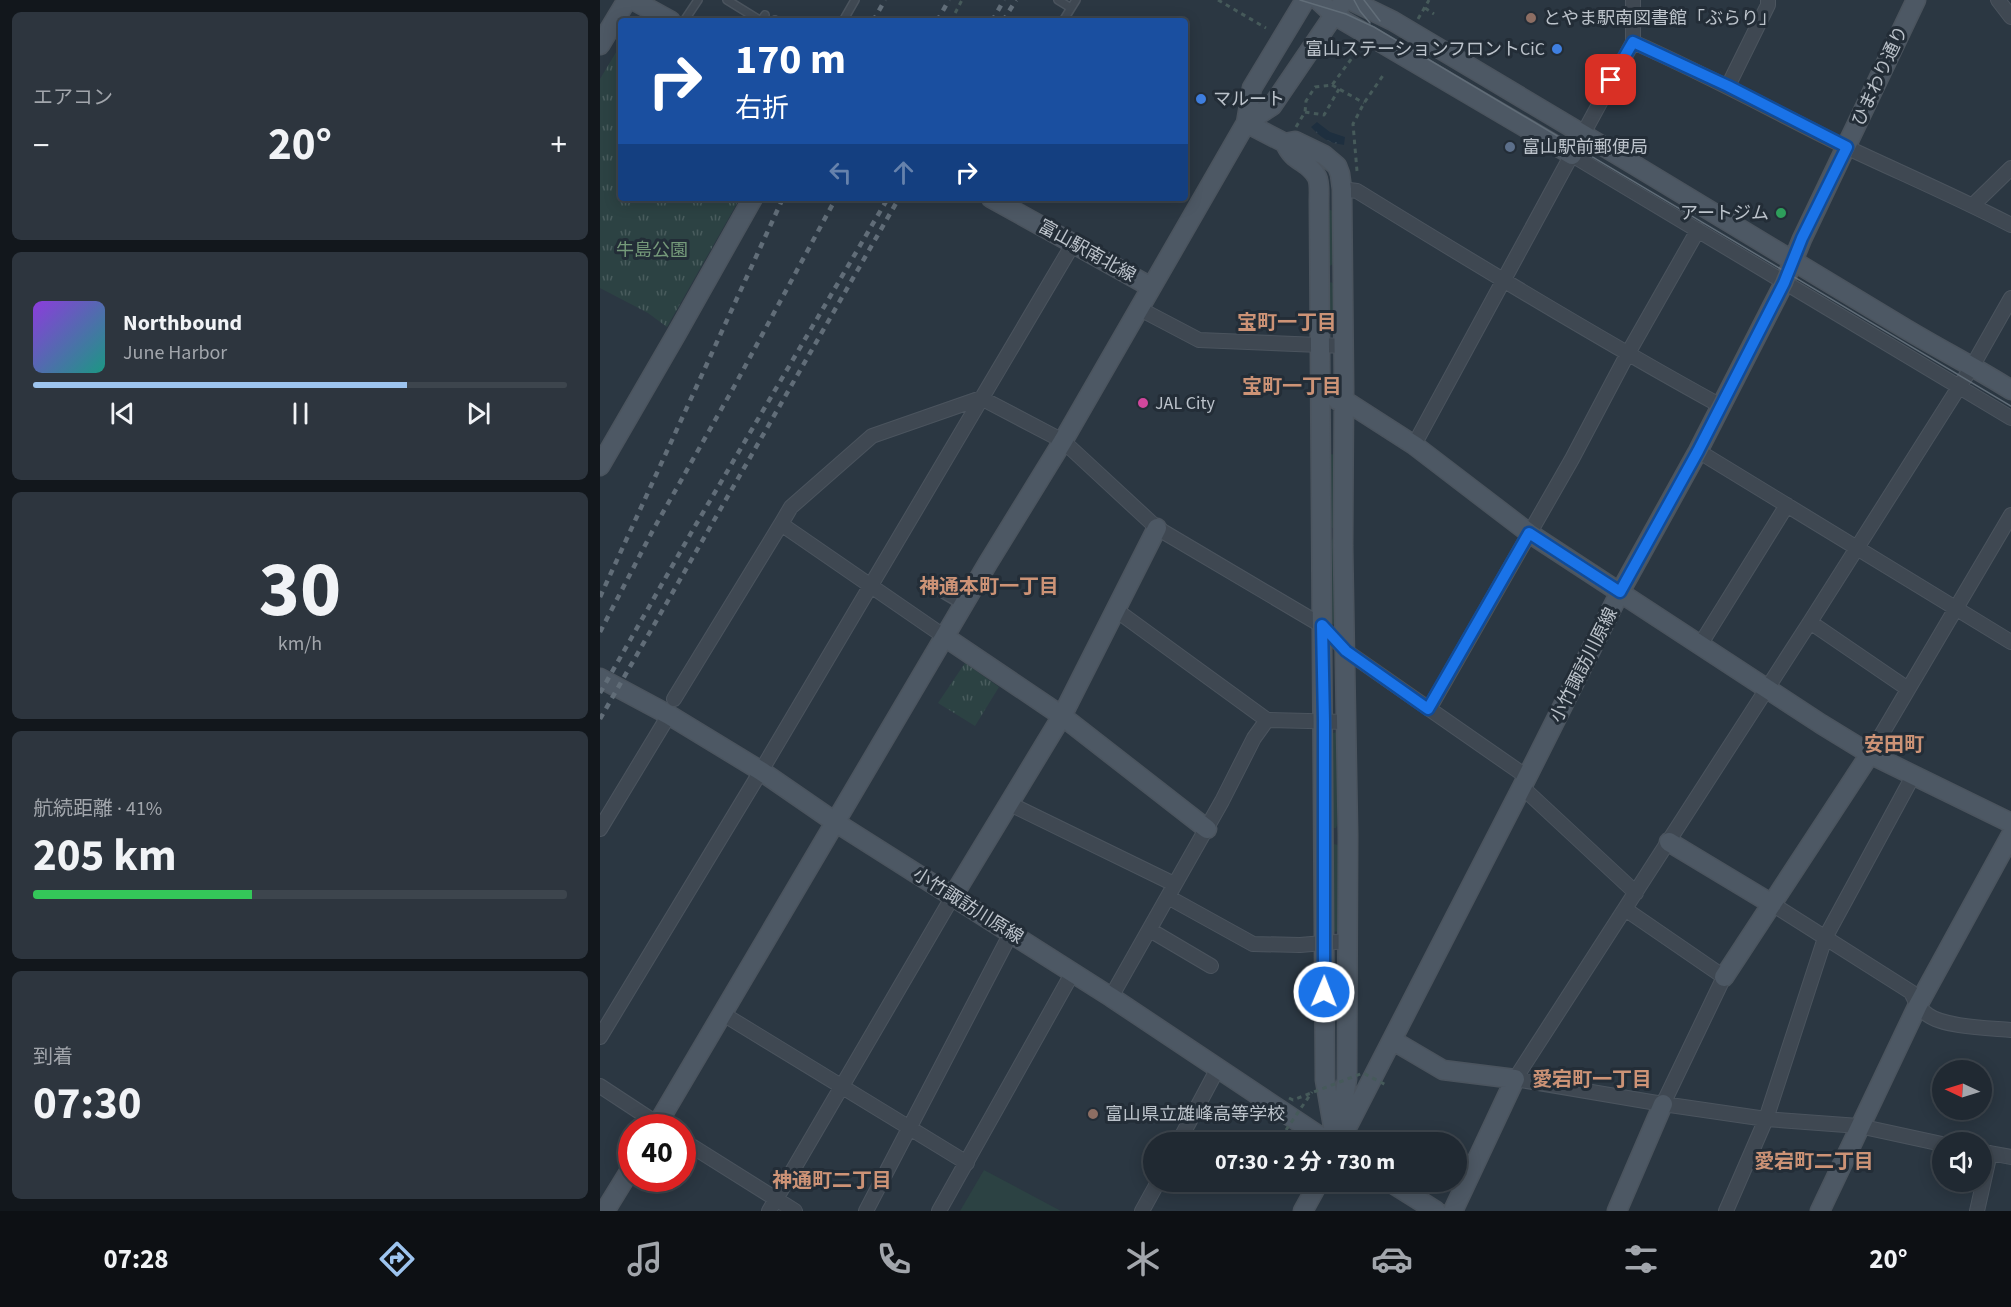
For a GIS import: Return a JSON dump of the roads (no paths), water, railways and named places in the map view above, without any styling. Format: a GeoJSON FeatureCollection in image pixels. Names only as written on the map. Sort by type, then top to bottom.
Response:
{"type":"FeatureCollection","features":[{"type":"Feature","properties":{"kind":"street"},"geometry":{"type":"LineString","coordinates":[[600,45],[627,0]]}},
{"type":"Feature","properties":{"kind":"street"},"geometry":{"type":"LineString","coordinates":[[633,0],[666,18]]}},
{"type":"Feature","properties":{"kind":"street"},"geometry":{"type":"LineString","coordinates":[[666,1114],[963,606],[1140,309],[1246,123],[1252,88],[1305,0]]}},
{"type":"Feature","properties":{"kind":"street"},"geometry":{"type":"LineString","coordinates":[[1318,0],[1339,7],[1572,155],[2011,418]]}},
{"type":"Feature","properties":{"kind":"street"},"geometry":{"type":"LineString","coordinates":[[1350,0],[1393,21],[1795,260],[1903,327],[1973,365],[2011,390]]}},
{"type":"Feature","properties":{"kind":"street"},"geometry":{"type":"LineString","coordinates":[[1414,445],[1633,42],[1633,0]]}},
{"type":"Feature","properties":{"kind":"street"},"geometry":{"type":"LineString","coordinates":[[1728,86],[1768,5],[1768,0]]}},
{"type":"Feature","properties":{"kind":"street","name":"ひまわり通り"},"geometry":{"type":"LineString","coordinates":[[1620,592],[1698,451],[1784,283],[1802,238],[1916,0]]}},
{"type":"Feature","properties":{"kind":"street"},"geometry":{"type":"LineString","coordinates":[[1998,0],[2011,17]]}},
{"type":"Feature","properties":{"kind":"street"},"geometry":{"type":"LineString","coordinates":[[1246,123],[1272,106],[1339,7]]}},
{"type":"Feature","properties":{"kind":"street"},"geometry":{"type":"LineString","coordinates":[[1633,42],[2011,225]]}},
{"type":"Feature","properties":{"kind":"street"},"geometry":{"type":"LineString","coordinates":[[1246,123],[1288,136],[1324,155],[1337,166],[1340,174],[1357,190],[1502,281],[1627,355],[1721,406]]}},
{"type":"Feature","properties":{"kind":"street"},"geometry":{"type":"LineString","coordinates":[[1288,136],[1289,154],[1307,166],[1318,178],[1325,1080],[1335,1132]]}},
{"type":"Feature","properties":{"kind":"street"},"geometry":{"type":"LineString","coordinates":[[1973,205],[2011,168]]}},
{"type":"Feature","properties":{"kind":"street"},"geometry":{"type":"LineString","coordinates":[[1339,1132],[1347,1079],[1346,651],[1343,546],[1344,346],[1350,184]]}},
{"type":"Feature","properties":{"kind":"street"},"geometry":{"type":"LineString","coordinates":[[600,466],[751,201]]}},
{"type":"Feature","properties":{"kind":"street","name":"富山駅南北線"},"geometry":{"type":"LineString","coordinates":[[996,201],[1151,287]]}},
{"type":"Feature","properties":{"kind":"street"},"geometry":{"type":"LineString","coordinates":[[1428,709],[1572,459],[1627,355],[1698,230]]}},
{"type":"Feature","properties":{"kind":"street"},"geometry":{"type":"LineString","coordinates":[[600,1037],[761,771],[1073,244]]}},
{"type":"Feature","properties":{"kind":"street"},"geometry":{"type":"LineString","coordinates":[[1453,1211],[1515,1079],[1857,548],[1973,365],[2011,298]]}},
{"type":"Feature","properties":{"kind":"street"},"geometry":{"type":"LineString","coordinates":[[1140,309],[1199,340],[1344,346]]}},
{"type":"Feature","properties":{"kind":"street"},"geometry":{"type":"LineString","coordinates":[[600,829],[791,507],[872,436],[981,398],[1063,441],[1157,528],[1322,625],[1346,651],[1525,782],[1636,893]]}},
{"type":"Feature","properties":{"kind":"street"},"geometry":{"type":"LineString","coordinates":[[1320,400],[1344,400],[1414,445],[1529,533],[1620,592]]}},
{"type":"Feature","properties":{"kind":"street"},"geometry":{"type":"LineString","coordinates":[[1698,451],[2011,642]]}},
{"type":"Feature","properties":{"kind":"street"},"geometry":{"type":"LineString","coordinates":[[1700,645],[1787,505]]}},
{"type":"Feature","properties":{"kind":"street"},"geometry":{"type":"LineString","coordinates":[[1617,1211],[1663,1104],[1724,978],[1870,754],[2007,531],[2011,515]]}},
{"type":"Feature","properties":{"kind":"street"},"geometry":{"type":"LineString","coordinates":[[781,524],[857,572],[871,585],[945,637],[1062,716],[1207,829]]}},
{"type":"Feature","properties":{"kind":"street"},"geometry":{"type":"LineString","coordinates":[[773,1205],[953,896],[1062,716],[1157,528]]}},
{"type":"Feature","properties":{"kind":"street","name":"小竹諏訪川原線"},"geometry":{"type":"LineString","coordinates":[[1343,1132],[1525,782],[1620,592],[1870,754],[2011,823]]}},
{"type":"Feature","properties":{"kind":"street"},"geometry":{"type":"LineString","coordinates":[[1116,610],[1267,720],[1346,722]]}},
{"type":"Feature","properties":{"kind":"street"},"geometry":{"type":"LineString","coordinates":[[1810,622],[1908,689]]}},
{"type":"Feature","properties":{"kind":"street","name":"小竹諏訪川原線"},"geometry":{"type":"LineString","coordinates":[[600,678],[672,707],[836,822],[1111,997],[1314,1132]]}},
{"type":"Feature","properties":{"kind":"street"},"geometry":{"type":"LineString","coordinates":[[1111,997],[1207,829],[1254,738],[1267,720]]}},
{"type":"Feature","properties":{"kind":"street"},"geometry":{"type":"LineString","coordinates":[[1725,1211],[1766,1119],[1825,938],[1913,776]]}},
{"type":"Feature","properties":{"kind":"street"},"geometry":{"type":"LineString","coordinates":[[1010,804],[1174,884]]}},
{"type":"Feature","properties":{"kind":"street"},"geometry":{"type":"LineString","coordinates":[[1820,1211],[1918,1005],[2011,835]]}},
{"type":"Feature","properties":{"kind":"street"},"geometry":{"type":"LineString","coordinates":[[1669,842],[1911,992],[1918,1005],[1929,1016],[1953,1024],[2011,1030]]}},
{"type":"Feature","properties":{"kind":"street"},"geometry":{"type":"LineString","coordinates":[[1168,897],[1253,944],[1300,945],[1347,941]]}},
{"type":"Feature","properties":{"kind":"street"},"geometry":{"type":"LineString","coordinates":[[1625,909],[1724,978]]}},
{"type":"Feature","properties":{"kind":"street"},"geometry":{"type":"LineString","coordinates":[[1150,930],[1211,966]]}},
{"type":"Feature","properties":{"kind":"street"},"geometry":{"type":"LineString","coordinates":[[866,1211],[1011,933]]}},
{"type":"Feature","properties":{"kind":"street"},"geometry":{"type":"LineString","coordinates":[[939,1211],[1072,972]]}},
{"type":"Feature","properties":{"kind":"street"},"geometry":{"type":"LineString","coordinates":[[723,1014],[967,1163]]}},
{"type":"Feature","properties":{"kind":"street"},"geometry":{"type":"LineString","coordinates":[[1392,1040],[1443,1070],[1515,1079],[1766,1119],[1859,1126],[1932,1142]]}},
{"type":"Feature","properties":{"kind":"street"},"geometry":{"type":"LineString","coordinates":[[1184,1132],[1218,1068]]}},
{"type":"Feature","properties":{"kind":"street"},"geometry":{"type":"LineString","coordinates":[[600,1086],[640,1114]]}},
{"type":"Feature","properties":{"kind":"street"},"geometry":{"type":"LineString","coordinates":[[696,1150],[773,1205],[795,1211]]}},
{"type":"Feature","properties":{"kind":"street"},"geometry":{"type":"LineString","coordinates":[[1992,1154],[2011,1158]]}},
{"type":"Feature","properties":{"kind":"street"},"geometry":{"type":"LineString","coordinates":[[605,1211],[618,1190]]}},
{"type":"Feature","properties":{"kind":"street"},"geometry":{"type":"LineString","coordinates":[[1142,1211],[1152,1192]]}},
{"type":"Feature","properties":{"kind":"street"},"geometry":{"type":"LineString","coordinates":[[1303,1211],[1313,1192]]}},
{"type":"Feature","properties":{"kind":"street"},"geometry":{"type":"LineString","coordinates":[[1406,1192],[1436,1211]]}},
{"type":"Feature","properties":{"kind":"street"},"geometry":{"type":"LineString","coordinates":[[1977,1211],[1980,1192]]}},
{"type":"Feature","properties":{"kind":"lane"},"geometry":{"type":"LineString","coordinates":[[686,18],[698,0]]}},
{"type":"Feature","properties":{"kind":"lane"},"geometry":{"type":"LineString","coordinates":[[727,0],[756,18]]}},
{"type":"Feature","properties":{"kind":"lane"},"geometry":{"type":"LineString","coordinates":[[845,18],[855,0]]}},
{"type":"Feature","properties":{"kind":"lane"},"geometry":{"type":"LineString","coordinates":[[1058,0],[1071,8]]}},
{"type":"Feature","properties":{"kind":"lane"},"geometry":{"type":"LineString","coordinates":[[1065,18],[1076,0]]}},
{"type":"Feature","properties":{"kind":"lane"},"geometry":{"type":"LineString","coordinates":[[941,593],[963,606]]}},
{"type":"Feature","properties":{"kind":"water"},"geometry":{"type":"Polygon","coordinates":[[[1317,122],[1330,132],[1345,137],[1344,145],[1318,134],[1311,127],[1317,122]]]}},
{"type":"Feature","properties":{"kind":"tram line"},"geometry":{"type":"LineString","coordinates":[[1300,0],[1346,14],[1374,27],[2011,406]]}},
{"type":"Feature","properties":{"kind":"tram line"},"geometry":{"type":"LineString","coordinates":[[1354,0],[1370,23]]}},
{"type":"Feature","properties":{"kind":"tram line"},"geometry":{"type":"LineString","coordinates":[[1364,0],[1380,21]]}},
{"type":"Feature","properties":{"kind":"railway"},"geometry":{"type":"LineString","coordinates":[[875,18],[885,0]]}},
{"type":"Feature","properties":{"kind":"railway"},"geometry":{"type":"LineString","coordinates":[[939,18],[949,0]]}},
{"type":"Feature","properties":{"kind":"railway"},"geometry":{"type":"LineString","coordinates":[[994,18],[1004,0]]}},
{"type":"Feature","properties":{"kind":"railway"},"geometry":{"type":"LineString","coordinates":[[1005,18],[1016,0]]}},
{"type":"Feature","properties":{"kind":"railway"},"geometry":{"type":"LineString","coordinates":[[600,597],[782,201]]}},
{"type":"Feature","properties":{"kind":"railway"},"geometry":{"type":"LineString","coordinates":[[600,632],[653,530],[735,385],[834,201]]}},
{"type":"Feature","properties":{"kind":"railway"},"geometry":{"type":"LineString","coordinates":[[600,693],[691,533],[886,201]]}},
{"type":"Feature","properties":{"kind":"railway"},"geometry":{"type":"LineString","coordinates":[[600,719],[897,201]]}},
{"type":"Feature","properties":{"kind":"place","name":"とやま駅南図書館「ぶらり」"},"geometry":{"type":"Point","coordinates":[1531,18]}},
{"type":"Feature","properties":{"kind":"place","name":"富山ステーションフロントCiC"},"geometry":{"type":"Point","coordinates":[1557,49]}},
{"type":"Feature","properties":{"kind":"place","name":"マルート"},"geometry":{"type":"Point","coordinates":[1201,99]}},
{"type":"Feature","properties":{"kind":"place","name":"富山駅前郵便局"},"geometry":{"type":"Point","coordinates":[1510,147]}},
{"type":"Feature","properties":{"kind":"place","name":"アートジム"},"geometry":{"type":"Point","coordinates":[1781,213]}},
{"type":"Feature","properties":{"kind":"place","name":"JAL City"},"geometry":{"type":"Point","coordinates":[1143,403]}},
{"type":"Feature","properties":{"kind":"place","name":"富山県立雄峰高等学校"},"geometry":{"type":"Point","coordinates":[1093,1114]}},
{"type":"Feature","properties":{"kind":"district","name":"宝町一丁目"},"geometry":{"type":"Point","coordinates":[1287,323]}},
{"type":"Feature","properties":{"kind":"district","name":"宝町一丁目"},"geometry":{"type":"Point","coordinates":[1292,387]}},
{"type":"Feature","properties":{"kind":"district","name":"神通本町一丁目"},"geometry":{"type":"Point","coordinates":[989,587]}},
{"type":"Feature","properties":{"kind":"district","name":"安田町"},"geometry":{"type":"Point","coordinates":[1894,745]}},
{"type":"Feature","properties":{"kind":"district","name":"愛宕町一丁目"},"geometry":{"type":"Point","coordinates":[1592,1080]}},
{"type":"Feature","properties":{"kind":"district","name":"愛宕町二丁目"},"geometry":{"type":"Point","coordinates":[1814,1162]}},
{"type":"Feature","properties":{"kind":"district","name":"神通町二丁目"},"geometry":{"type":"Point","coordinates":[832,1181]}},
{"type":"Feature","properties":{"kind":"park label","name":"牛島公園"},"geometry":{"type":"Point","coordinates":[652,250]}}]}
